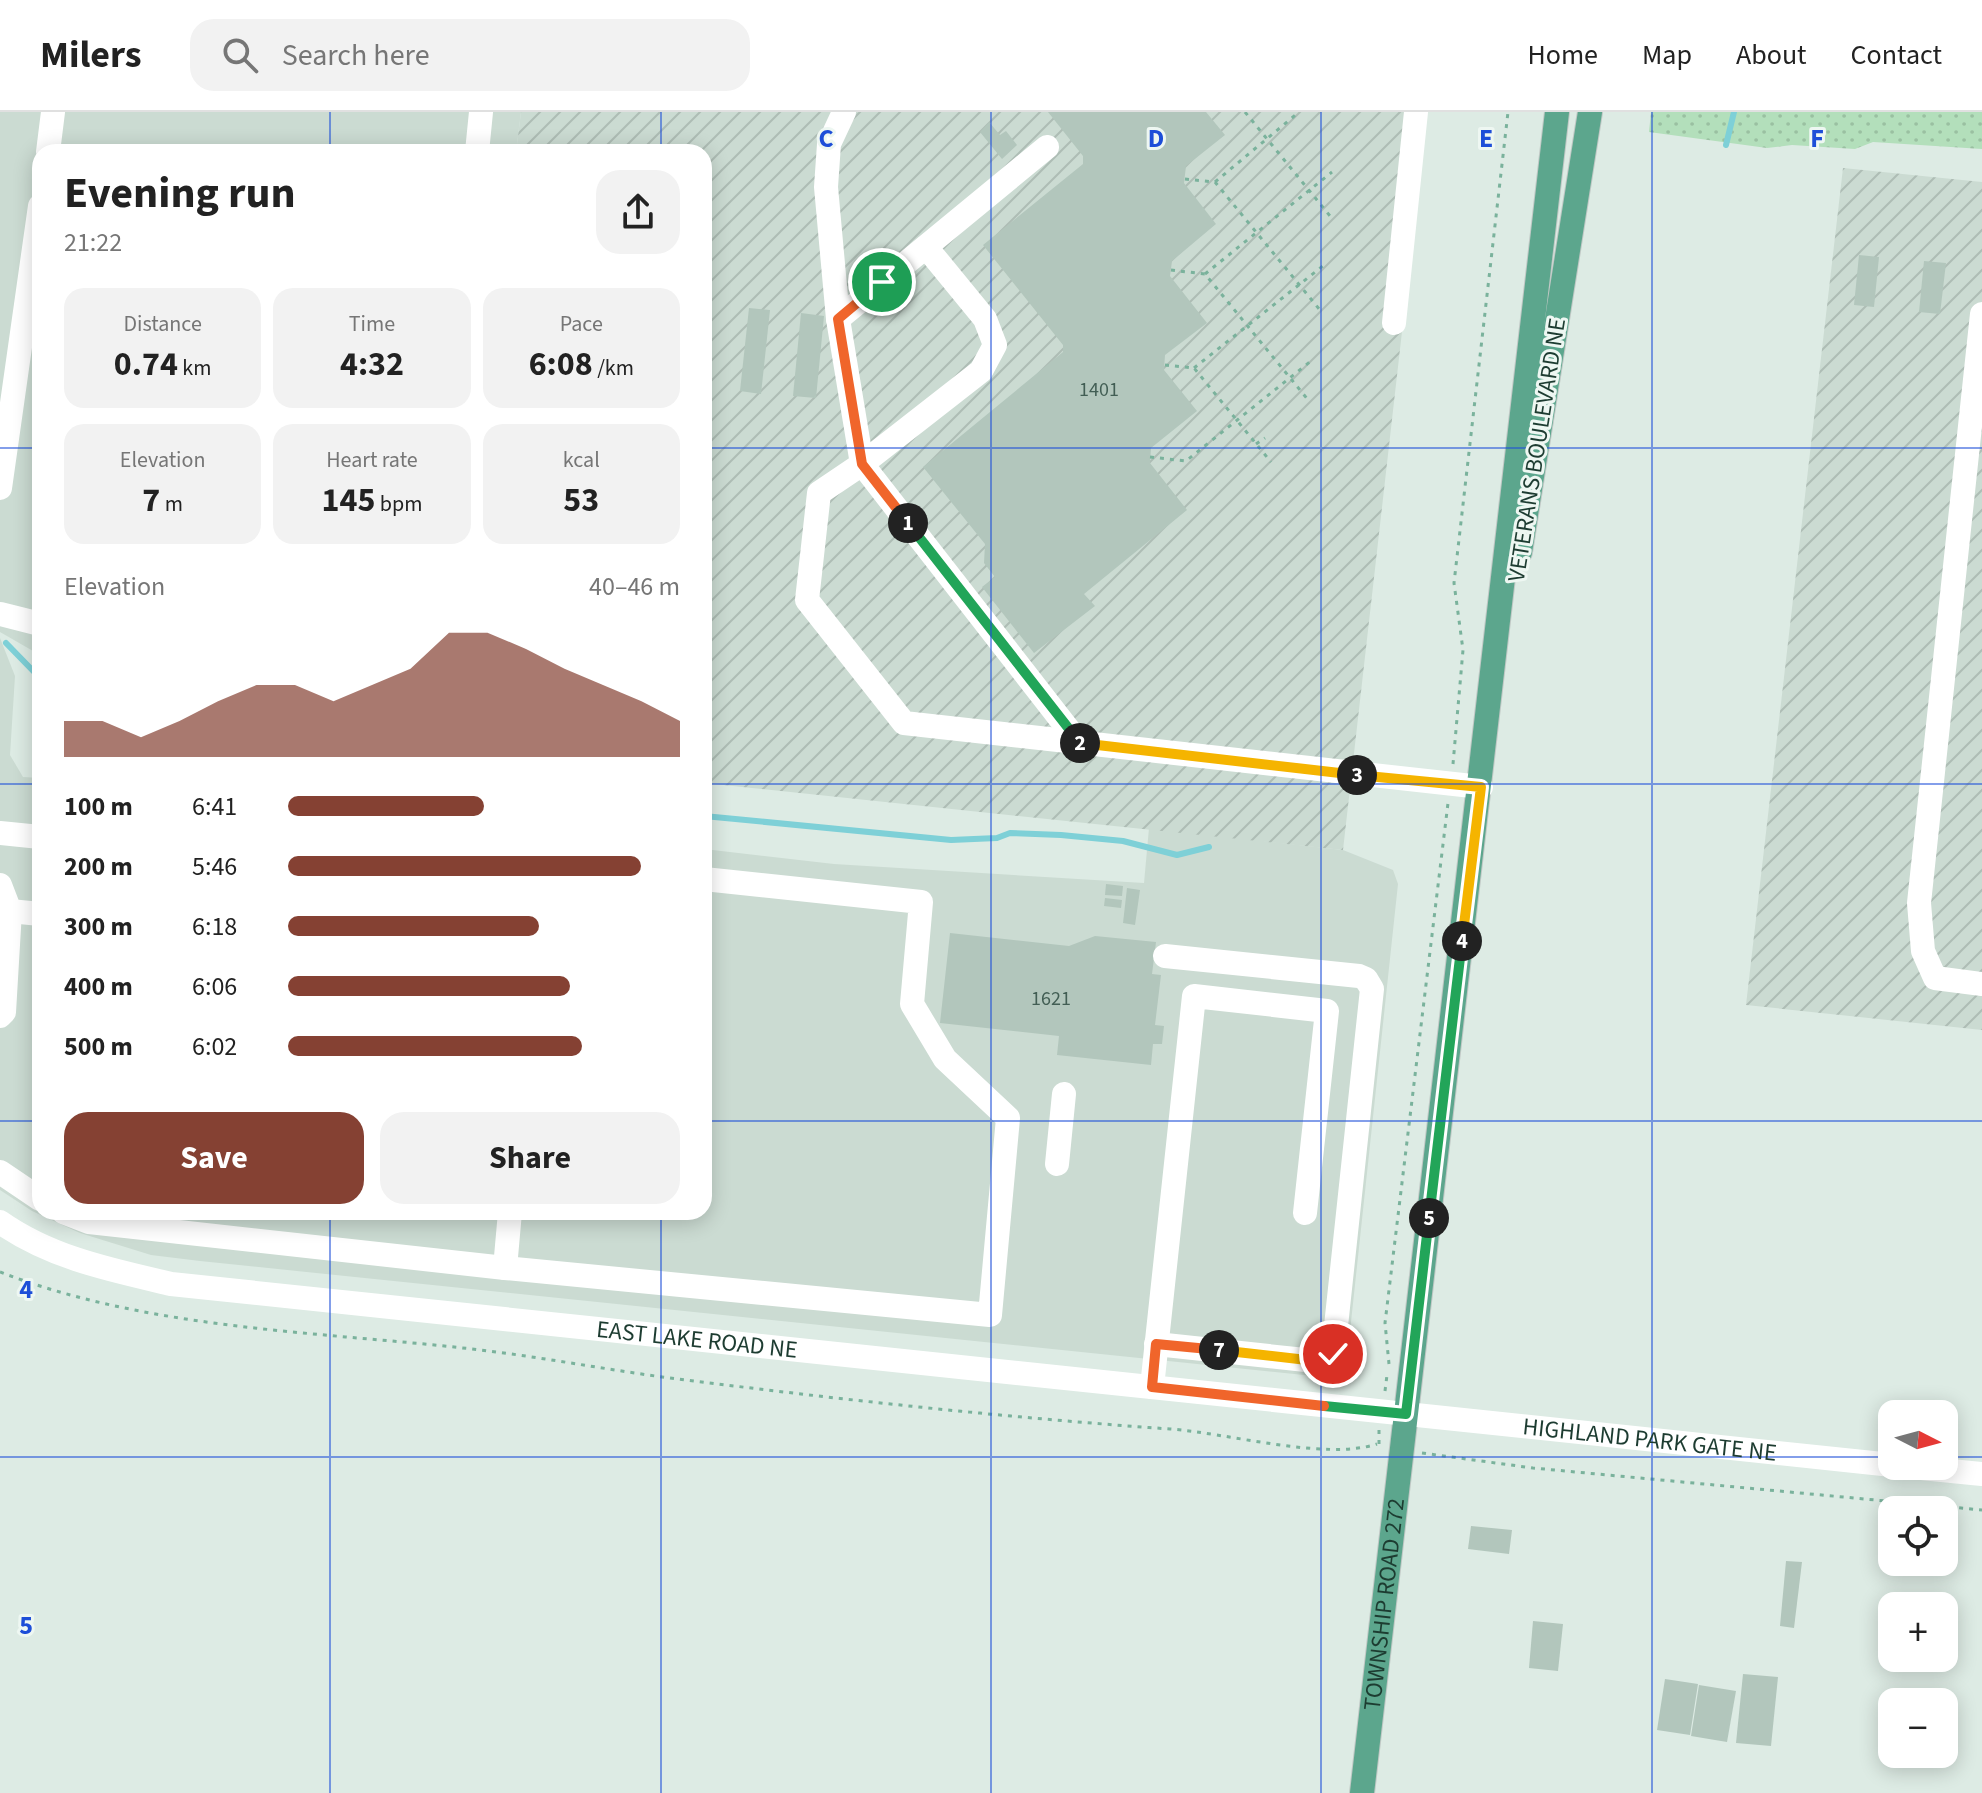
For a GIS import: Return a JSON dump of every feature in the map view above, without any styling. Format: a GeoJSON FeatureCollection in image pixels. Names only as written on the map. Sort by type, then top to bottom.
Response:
{"type":"FeatureCollection","features":[{"type":"Feature","properties":{"kind":"main road","name":"VETERANS BOULEVARD NE"},"geometry":{"type":"LineString","coordinates":[[1406,1414],[1557,112]]}},
{"type":"Feature","properties":{"kind":"main road","name":"VETERANS BOULEVARD NE"},"geometry":{"type":"LineString","coordinates":[[1481,787],[1560,314],[1590,112]]}},
{"type":"Feature","properties":{"kind":"main road","name":"TOWNSHIP ROAD 272"},"geometry":{"type":"LineString","coordinates":[[1362,1793],[1406,1414]]}},
{"type":"Feature","properties":{"kind":"street"},"geometry":{"type":"LineString","coordinates":[[49,144],[53,112]]}},
{"type":"Feature","properties":{"kind":"street"},"geometry":{"type":"LineString","coordinates":[[478,144],[481,112]]}},
{"type":"Feature","properties":{"kind":"street"},"geometry":{"type":"LineString","coordinates":[[844,112],[829,144],[826,187],[838,319],[862,464],[1079,743]]}},
{"type":"Feature","properties":{"kind":"street"},"geometry":{"type":"LineString","coordinates":[[1394,323],[1416,112]]}},
{"type":"Feature","properties":{"kind":"street"},"geometry":{"type":"LineString","coordinates":[[838,319],[1047,147]]}},
{"type":"Feature","properties":{"kind":"street"},"geometry":{"type":"LineString","coordinates":[[926,247],[985,319],[995,345],[981,371],[862,464],[819,493],[807,600],[904,723],[1481,787]]}},
{"type":"Feature","properties":{"kind":"street"},"geometry":{"type":"LineString","coordinates":[[0,488],[32,262]]}},
{"type":"Feature","properties":{"kind":"street"},"geometry":{"type":"LineString","coordinates":[[1982,314],[1919,903],[1923,951],[1935,978],[1982,984]]}},
{"type":"Feature","properties":{"kind":"street"},"geometry":{"type":"LineString","coordinates":[[0,614],[32,622]]}},
{"type":"Feature","properties":{"kind":"street"},"geometry":{"type":"LineString","coordinates":[[0,833],[32,836]]}},
{"type":"Feature","properties":{"kind":"street"},"geometry":{"type":"LineString","coordinates":[[84,1220],[505,1268],[990,1315],[1008,1118],[945,1059],[912,1004],[921,902],[712,880]]}},
{"type":"Feature","properties":{"kind":"street"},"geometry":{"type":"LineString","coordinates":[[0,885],[5,915],[4,1012],[0,1016]]}},
{"type":"Feature","properties":{"kind":"street"},"geometry":{"type":"LineString","coordinates":[[5,915],[32,914]]}},
{"type":"Feature","properties":{"kind":"street"},"geometry":{"type":"LineString","coordinates":[[1156,1344],[1324,1362],[1333,1354],[1372,989],[1366,979],[1359,976],[1165,956]]}},
{"type":"Feature","properties":{"kind":"street"},"geometry":{"type":"LineString","coordinates":[[1152,1387],[1194,996],[1327,1011],[1305,1213]]}},
{"type":"Feature","properties":{"kind":"street"},"geometry":{"type":"LineString","coordinates":[[1057,1164],[1064,1094]]}},
{"type":"Feature","properties":{"kind":"street"},"geometry":{"type":"LineString","coordinates":[[0,1172],[32,1194]]}},
{"type":"Feature","properties":{"kind":"street"},"geometry":{"type":"LineString","coordinates":[[505,1268],[509,1220]]}},
{"type":"Feature","properties":{"kind":"street","name":"EAST LAKE ROAD NE"},"geometry":{"type":"LineString","coordinates":[[0,1222],[22,1238],[85,1264],[171,1284],[1406,1414]]}},
{"type":"Feature","properties":{"kind":"street","name":"HIGHLAND PARK GATE NE"},"geometry":{"type":"LineString","coordinates":[[1406,1414],[1878,1464]]}},
{"type":"Feature","properties":{"kind":"street"},"geometry":{"type":"LineString","coordinates":[[1958,1472],[1982,1474]]}},
{"type":"Feature","properties":{"kind":"path"},"geometry":{"type":"LineString","coordinates":[[1245,112],[1330,216]]}},
{"type":"Feature","properties":{"kind":"path"},"geometry":{"type":"LineString","coordinates":[[1215,182],[1299,112]]}},
{"type":"Feature","properties":{"kind":"path"},"geometry":{"type":"LineString","coordinates":[[1388,1367],[1385,1323],[1451,784],[1463,650],[1454,583],[1508,112]]}},
{"type":"Feature","properties":{"kind":"path"},"geometry":{"type":"LineString","coordinates":[[1205,274],[1332,172]]}},
{"type":"Feature","properties":{"kind":"path"},"geometry":{"type":"LineString","coordinates":[[1185,179],[1215,182],[1320,310]]}},
{"type":"Feature","properties":{"kind":"path"},"geometry":{"type":"LineString","coordinates":[[1165,365],[1194,368],[1324,265]]}},
{"type":"Feature","properties":{"kind":"path"},"geometry":{"type":"LineString","coordinates":[[1171,270],[1205,274],[1309,401]]}},
{"type":"Feature","properties":{"kind":"path"},"geometry":{"type":"LineString","coordinates":[[1150,457],[1186,461],[1311,361]]}},
{"type":"Feature","properties":{"kind":"path"},"geometry":{"type":"LineString","coordinates":[[1194,368],[1271,462]]}},
{"type":"Feature","properties":{"kind":"path"},"geometry":{"type":"LineString","coordinates":[[1256,444],[1265,438]]}},
{"type":"Feature","properties":{"kind":"path"},"geometry":{"type":"LineString","coordinates":[[0,1272],[112,1307],[291,1332],[489,1351],[767,1389],[1204,1432],[1312,1447],[1349,1450],[1377,1444]]}},
{"type":"Feature","properties":{"kind":"path"},"geometry":{"type":"LineString","coordinates":[[1442,1457],[1982,1510]]}},
{"type":"Feature","properties":{"kind":"shaded area"},"geometry":{"type":"Polygon","coordinates":[[[0,112],[521,112],[517,144],[32,144],[32,650],[0,632],[0,112]]]}},
{"type":"Feature","properties":{"kind":"shaded area"},"geometry":{"type":"Polygon","coordinates":[[[521,112],[1427,112],[1343,850],[712,784],[712,144],[517,144],[521,112]]]}},
{"type":"Feature","properties":{"kind":"shaded area"},"geometry":{"type":"Polygon","coordinates":[[[1843,168],[1982,182],[1982,1030],[1746,1005],[1843,168]]]}},
{"type":"Feature","properties":{"kind":"shaded area"},"geometry":{"type":"Polygon","coordinates":[[[0,638],[15,676],[10,755],[23,777],[32,778],[32,1211],[0,1190],[0,638]]]}},
{"type":"Feature","properties":{"kind":"shaded area"},"geometry":{"type":"Polygon","coordinates":[[[1149,828],[1343,850],[1393,870],[1398,884],[1348,1350],[1351,1365],[1345,1375],[1333,1378],[200,1261],[151,1255],[80,1233],[52,1220],[712,1220],[712,850],[834,864],[1144,883],[1149,828]]]}},
{"type":"Feature","properties":{"kind":"green space"},"geometry":{"type":"Polygon","coordinates":[[[1651,112],[1982,112],[1982,149],[1873,142],[1855,149],[1792,145],[1767,148],[1649,132],[1651,112]]]}},
{"type":"Feature","properties":{"kind":"building"},"geometry":{"type":"Polygon","coordinates":[[[1048,112],[1206,112],[1225,135],[1186,166],[1184,183],[1216,224],[1172,261],[1170,276],[1207,323],[1165,355],[1164,370],[1197,411],[1151,448],[1150,463],[1187,510],[1084,594],[1095,606],[1034,653],[982,587],[995,577],[984,563],[985,544],[923,467],[1063,352],[1063,345],[983,245],[1083,164],[1083,156],[1048,112]]]}},
{"type":"Feature","properties":{"kind":"building"},"geometry":{"type":"Polygon","coordinates":[[[989,122],[1000,135],[1006,131],[1017,145],[1002,159],[980,132],[989,122]]]}},
{"type":"Feature","properties":{"kind":"building"},"geometry":{"type":"Polygon","coordinates":[[[1859,255],[1879,257],[1874,307],[1854,305],[1859,255]]]}},
{"type":"Feature","properties":{"kind":"building"},"geometry":{"type":"Polygon","coordinates":[[[1924,261],[1946,263],[1940,314],[1919,312],[1924,261]]]}},
{"type":"Feature","properties":{"kind":"building"},"geometry":{"type":"Polygon","coordinates":[[[749,308],[770,310],[761,394],[740,391],[749,308]]]}},
{"type":"Feature","properties":{"kind":"building"},"geometry":{"type":"Polygon","coordinates":[[[801,313],[824,316],[816,398],[793,396],[801,313]]]}},
{"type":"Feature","properties":{"kind":"building"},"geometry":{"type":"Polygon","coordinates":[[[1106,884],[1123,886],[1122,896],[1105,895],[1106,884]]]}},
{"type":"Feature","properties":{"kind":"building"},"geometry":{"type":"Polygon","coordinates":[[[1127,888],[1140,890],[1135,925],[1123,923],[1127,888]]]}},
{"type":"Feature","properties":{"kind":"building"},"geometry":{"type":"Polygon","coordinates":[[[1105,898],[1122,900],[1121,908],[1104,906],[1105,898]]]}},
{"type":"Feature","properties":{"kind":"building"},"geometry":{"type":"Polygon","coordinates":[[[950,933],[1069,946],[1095,936],[1156,942],[1152,974],[1161,975],[1155,1025],[1164,1026],[1162,1044],[1153,1044],[1151,1065],[1057,1055],[1059,1036],[940,1023],[950,933]]]}},
{"type":"Feature","properties":{"kind":"building"},"geometry":{"type":"Polygon","coordinates":[[[1471,1526],[1512,1530],[1509,1554],[1468,1549],[1471,1526]]]}},
{"type":"Feature","properties":{"kind":"building"},"geometry":{"type":"Polygon","coordinates":[[[1786,1561],[1802,1562],[1794,1628],[1780,1626],[1786,1561]]]}},
{"type":"Feature","properties":{"kind":"building"},"geometry":{"type":"Polygon","coordinates":[[[1533,1621],[1563,1624],[1558,1671],[1529,1668],[1533,1621]]]}},
{"type":"Feature","properties":{"kind":"building"},"geometry":{"type":"Polygon","coordinates":[[[1743,1674],[1778,1677],[1771,1746],[1736,1743],[1743,1674]]]}},
{"type":"Feature","properties":{"kind":"building"},"geometry":{"type":"Polygon","coordinates":[[[1665,1679],[1698,1684],[1690,1735],[1657,1730],[1665,1679]]]}},
{"type":"Feature","properties":{"kind":"building"},"geometry":{"type":"Polygon","coordinates":[[[1699,1685],[1736,1691],[1727,1742],[1691,1736],[1699,1685]]]}},
{"type":"Feature","properties":{"kind":"waterway"},"geometry":{"type":"LineString","coordinates":[[1726,145],[1734,112]]}},
{"type":"Feature","properties":{"kind":"waterway"},"geometry":{"type":"LineString","coordinates":[[6,643],[32,670]]}},
{"type":"Feature","properties":{"kind":"waterway"},"geometry":{"type":"LineString","coordinates":[[712,817],[951,840],[997,838],[1010,833],[1061,835],[1123,841],[1177,855],[1209,847]]}},
{"type":"Feature","properties":{"kind":"route"},"geometry":{"type":"LineString","coordinates":[[882,282],[838,319],[862,464],[1079,743],[1481,787],[1406,1414],[1152,1387],[1156,1344],[1324,1362],[1333,1354]]}}]}
